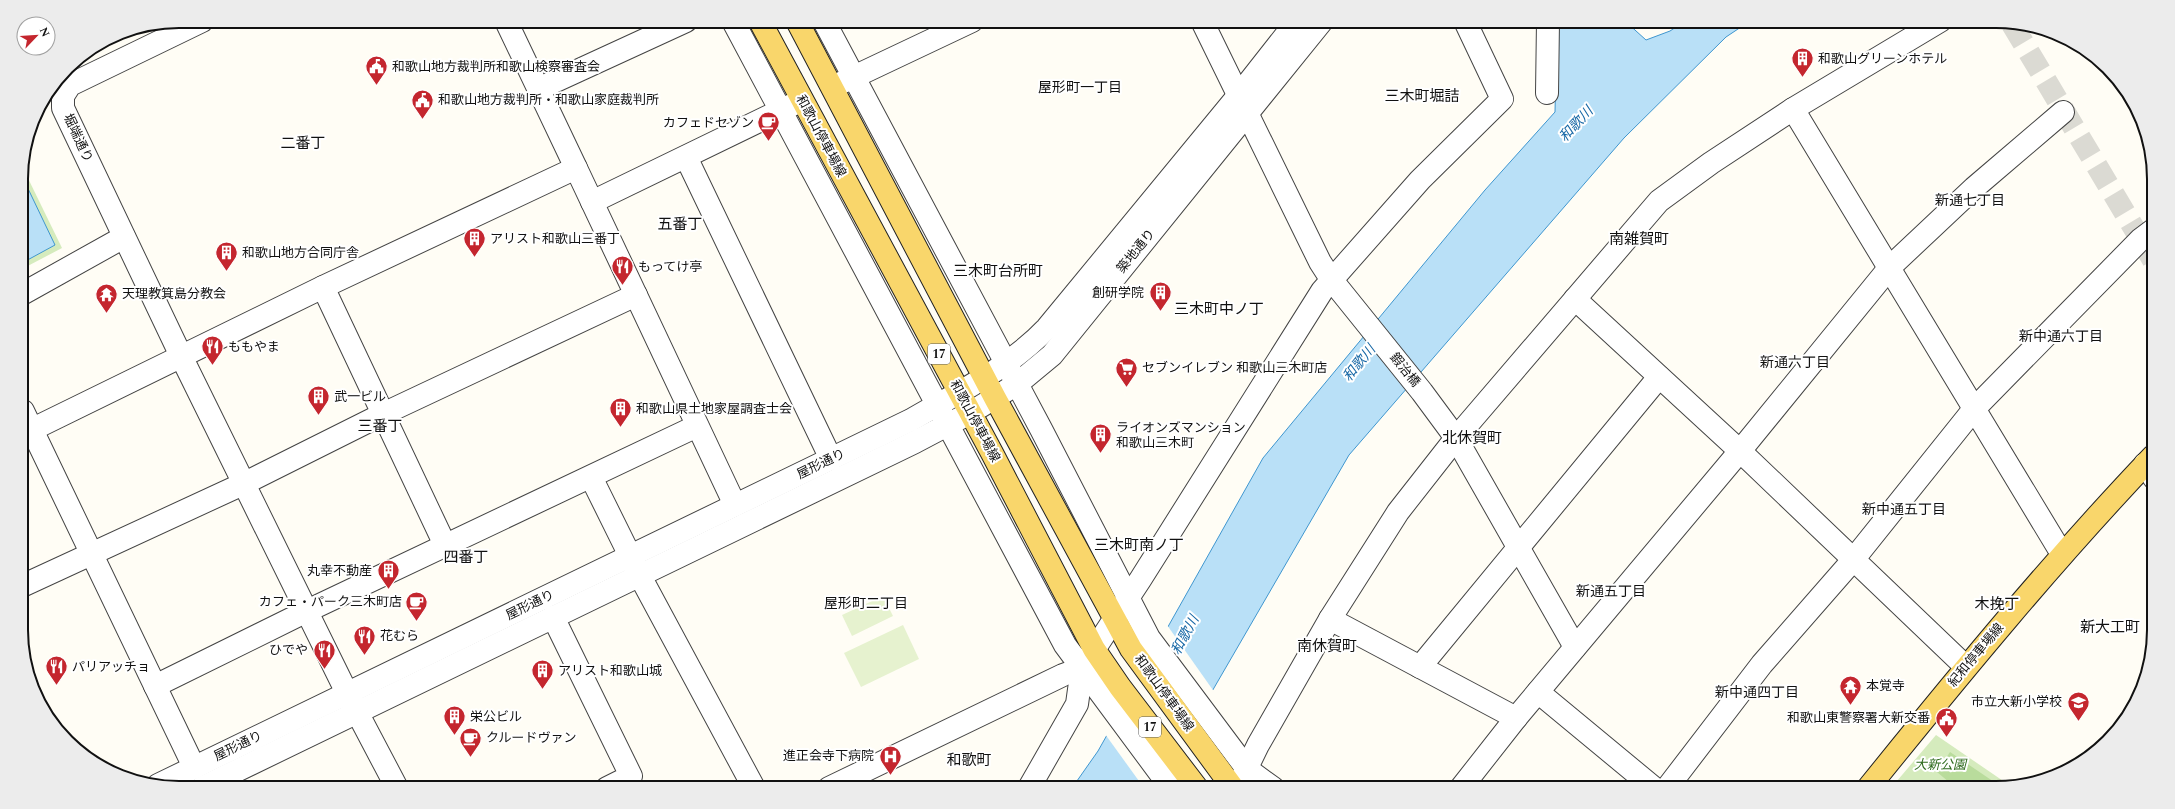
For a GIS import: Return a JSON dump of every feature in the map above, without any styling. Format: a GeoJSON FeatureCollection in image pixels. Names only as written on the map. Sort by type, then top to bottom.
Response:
{"type":"FeatureCollection","features":[{"type":"Feature","properties":{"kind":"main road","name":"和歌山停車場線"},"geometry":{"type":"LineString","coordinates":[[764,28],[959,392],[1094,649],[1114,695],[1174,781]]}},
{"type":"Feature","properties":{"kind":"main road","name":"和歌山停車場線"},"geometry":{"type":"LineString","coordinates":[[801,28],[995,398],[1115,618],[1138,658],[1228,781]]}},
{"type":"Feature","properties":{"kind":"main road","name":"紀和停車場線"},"geometry":{"type":"LineString","coordinates":[[1874,781],[1966,667],[2062,554],[2147,470]]}},
{"type":"Feature","properties":{"kind":"street","name":"堀端通り"},"geometry":{"type":"LineString","coordinates":[[188,28],[70,85],[63,96],[63,108],[182,358],[245,483],[346,693],[393,781]]}},
{"type":"Feature","properties":{"kind":"street"},"geometry":{"type":"LineString","coordinates":[[509,28],[735,505]]}},
{"type":"Feature","properties":{"kind":"street"},"geometry":{"type":"LineString","coordinates":[[538,89],[671,28]]}},
{"type":"Feature","properties":{"kind":"street"},"geometry":{"type":"LineString","coordinates":[[738,28],[1064,645],[1082,668],[1114,695]]}},
{"type":"Feature","properties":{"kind":"street"},"geometry":{"type":"LineString","coordinates":[[828,28],[1007,364],[1149,638],[1208,717],[1242,778]]}},
{"type":"Feature","properties":{"kind":"street"},"geometry":{"type":"LineString","coordinates":[[832,87],[957,28]]}},
{"type":"Feature","properties":{"kind":"street","name":"鍜治橋"},"geometry":{"type":"LineString","coordinates":[[1205,28],[1320,262],[1331,279],[1422,392],[1456,438],[1575,647]]}},
{"type":"Feature","properties":{"kind":"street","name":"築地通り"},"geometry":{"type":"LineString","coordinates":[[915,442],[995,398],[1017,384],[1052,355],[1242,105],[1292,28]]}},
{"type":"Feature","properties":{"kind":"street","name":"築地通り"},"geometry":{"type":"LineString","coordinates":[[901,424],[1007,364],[1028,348],[1242,105],[1315,28]]}},
{"type":"Feature","properties":{"kind":"street"},"geometry":{"type":"LineString","coordinates":[[1033,781],[1077,704],[1082,668],[1128,598],[1322,291],[1420,180],[1502,99],[1468,28]]}},
{"type":"Feature","properties":{"kind":"street"},"geometry":{"type":"LineString","coordinates":[[1547,93],[1548,28]]}},
{"type":"Feature","properties":{"kind":"street"},"geometry":{"type":"LineString","coordinates":[[1242,778],[1258,745],[1330,619],[1398,512],[1456,438],[1659,202],[1711,163],[1793,109],[1928,28]]}},
{"type":"Feature","properties":{"kind":"street"},"geometry":{"type":"LineString","coordinates":[[592,202],[802,100]]}},
{"type":"Feature","properties":{"kind":"street"},"geometry":{"type":"LineString","coordinates":[[1793,109],[1890,267],[2062,554]]}},
{"type":"Feature","properties":{"kind":"street"},"geometry":{"type":"LineString","coordinates":[[1466,781],[1516,718],[1740,451],[1890,267],[1974,188],[2063,112]]}},
{"type":"Feature","properties":{"kind":"street"},"geometry":{"type":"LineString","coordinates":[[686,157],[831,459]]}},
{"type":"Feature","properties":{"kind":"street"},"geometry":{"type":"LineString","coordinates":[[28,421],[182,358],[323,287],[576,168]]}},
{"type":"Feature","properties":{"kind":"street"},"geometry":{"type":"LineString","coordinates":[[1672,781],[1762,664],[1853,560],[1974,409],[2147,234]]}},
{"type":"Feature","properties":{"kind":"street"},"geometry":{"type":"LineString","coordinates":[[28,291],[124,237]]}},
{"type":"Feature","properties":{"kind":"street"},"geometry":{"type":"LineString","coordinates":[[323,287],[445,545]]}},
{"type":"Feature","properties":{"kind":"street"},"geometry":{"type":"LineString","coordinates":[[28,584],[245,483],[383,414],[636,296]]}},
{"type":"Feature","properties":{"kind":"street"},"geometry":{"type":"LineString","coordinates":[[1575,299],[1740,451],[1966,667]]}},
{"type":"Feature","properties":{"kind":"street"},"geometry":{"type":"LineString","coordinates":[[1420,667],[1659,377]]}},
{"type":"Feature","properties":{"kind":"street"},"geometry":{"type":"LineString","coordinates":[[28,423],[194,767]]}},
{"type":"Feature","properties":{"kind":"street","name":"屋形通り"},"geometry":{"type":"LineString","coordinates":[[166,781],[901,424]]}},
{"type":"Feature","properties":{"kind":"street"},"geometry":{"type":"LineString","coordinates":[[155,686],[307,611],[697,426]]}},
{"type":"Feature","properties":{"kind":"street","name":"屋形通り"},"geometry":{"type":"LineString","coordinates":[[215,781],[915,442]]}},
{"type":"Feature","properties":{"kind":"street"},"geometry":{"type":"LineString","coordinates":[[590,477],[640,576],[750,781]]}},
{"type":"Feature","properties":{"kind":"street"},"geometry":{"type":"LineString","coordinates":[[553,618],[631,776],[621,781]]}},
{"type":"Feature","properties":{"kind":"street"},"geometry":{"type":"LineString","coordinates":[[1330,619],[1516,718]]}},
{"type":"Feature","properties":{"kind":"street"},"geometry":{"type":"LineString","coordinates":[[843,781],[1063,675],[1082,668]]}},
{"type":"Feature","properties":{"kind":"street"},"geometry":{"type":"LineString","coordinates":[[1538,692],[1646,781]]}},
{"type":"Feature","properties":{"kind":"green space"},"geometry":{"type":"Polygon","coordinates":[[[28,178],[62,248],[28,266],[28,178]]]}},
{"type":"Feature","properties":{"kind":"green space"},"geometry":{"type":"Polygon","coordinates":[[[883,596],[893,616],[852,636],[842,615],[883,596]]]}},
{"type":"Feature","properties":{"kind":"green space"},"geometry":{"type":"Polygon","coordinates":[[[903,625],[919,659],[861,687],[844,653],[903,625]]]}},
{"type":"Feature","properties":{"kind":"green space","name":"大新公園"},"geometry":{"type":"Polygon","coordinates":[[[1936,735],[2003,781],[1996,781],[1897,781],[1936,735]]]}},
{"type":"Feature","properties":{"kind":"green space"},"geometry":{"type":"Polygon","coordinates":[[[1950,752],[1993,781],[1948,781],[1937,772],[1950,752]]]}},
{"type":"Feature","properties":{"kind":"water","name":"和歌川"},"geometry":{"type":"Polygon","coordinates":[[[1557,28],[1633,28],[1646,40],[1674,28],[1740,28],[1726,37],[1624,138],[1349,455],[1160,781],[1077,781],[1098,751],[1263,458],[1485,190],[1555,112],[1557,28]]]}},
{"type":"Feature","properties":{"kind":"water"},"geometry":{"type":"Polygon","coordinates":[[[28,189],[55,245],[28,260],[28,189]]]}},
{"type":"Feature","properties":{"kind":"pier"},"geometry":{"type":"Polygon","coordinates":[[[1167,625],[1215,693],[1162,781],[1139,781],[1105,734],[1167,625]]]}},
{"type":"Feature","properties":{"kind":"tunnel"},"geometry":{"type":"LineString","coordinates":[[2015,29],[2147,250]]}},
{"type":"Feature","properties":{"kind":"place","name":"和歌山グリーンホテル"},"geometry":{"type":"Point","coordinates":[1803,78]}},
{"type":"Feature","properties":{"kind":"place","name":"和歌山地方裁判所和歌山検察審査会"},"geometry":{"type":"Point","coordinates":[377,86]}},
{"type":"Feature","properties":{"kind":"place","name":"和歌山地方裁判所・和歌山家庭裁判所"},"geometry":{"type":"Point","coordinates":[423,120]}},
{"type":"Feature","properties":{"kind":"place","name":"カフェドセゾン"},"geometry":{"type":"Point","coordinates":[769,142]}},
{"type":"Feature","properties":{"kind":"place","name":"アリスト和歌山三番丁"},"geometry":{"type":"Point","coordinates":[474,258]}},
{"type":"Feature","properties":{"kind":"place","name":"和歌山地方合同庁舎"},"geometry":{"type":"Point","coordinates":[226,272]}},
{"type":"Feature","properties":{"kind":"place","name":"もってけ亭"},"geometry":{"type":"Point","coordinates":[623,286]}},
{"type":"Feature","properties":{"kind":"place","name":"創研学院"},"geometry":{"type":"Point","coordinates":[1160,312]}},
{"type":"Feature","properties":{"kind":"place","name":"天理教箕島分教会"},"geometry":{"type":"Point","coordinates":[106,314]}},
{"type":"Feature","properties":{"kind":"place","name":"ももやま"},"geometry":{"type":"Point","coordinates":[212,366]}},
{"type":"Feature","properties":{"kind":"place","name":"セブンイレブン 和歌山三木町店"},"geometry":{"type":"Point","coordinates":[1127,388]}},
{"type":"Feature","properties":{"kind":"place","name":"武一ビル"},"geometry":{"type":"Point","coordinates":[319,416]}},
{"type":"Feature","properties":{"kind":"place","name":"和歌山県土地家屋調査士会"},"geometry":{"type":"Point","coordinates":[620,428]}},
{"type":"Feature","properties":{"kind":"place","name":"ライオンズマンション 和歌山三木町"},"geometry":{"type":"Point","coordinates":[1101,454]}},
{"type":"Feature","properties":{"kind":"place","name":"丸幸不動産"},"geometry":{"type":"Point","coordinates":[388,590]}},
{"type":"Feature","properties":{"kind":"place","name":"カフェ・パーク三木町店"},"geometry":{"type":"Point","coordinates":[417,622]}},
{"type":"Feature","properties":{"kind":"place","name":"花むら"},"geometry":{"type":"Point","coordinates":[364,656]}},
{"type":"Feature","properties":{"kind":"place","name":"ひでや"},"geometry":{"type":"Point","coordinates":[324,670]}},
{"type":"Feature","properties":{"kind":"place","name":"パリアッチョ"},"geometry":{"type":"Point","coordinates":[56,686]}},
{"type":"Feature","properties":{"kind":"place","name":"アリスト和歌山城"},"geometry":{"type":"Point","coordinates":[542,690]}},
{"type":"Feature","properties":{"kind":"place","name":"本覚寺"},"geometry":{"type":"Point","coordinates":[1850,706]}},
{"type":"Feature","properties":{"kind":"place","name":"市立大新小学校"},"geometry":{"type":"Point","coordinates":[2078,722]}},
{"type":"Feature","properties":{"kind":"place","name":"栄公ビル"},"geometry":{"type":"Point","coordinates":[454,736]}},
{"type":"Feature","properties":{"kind":"place","name":"和歌山東警察署大新交番"},"geometry":{"type":"Point","coordinates":[1946,738]}},
{"type":"Feature","properties":{"kind":"place","name":"クルードヴァン"},"geometry":{"type":"Point","coordinates":[471,758]}},
{"type":"Feature","properties":{"kind":"place","name":"進正会寺下病院"},"geometry":{"type":"Point","coordinates":[890,776]}},
{"type":"Feature","properties":{"kind":"district","name":"屋形町一丁目"},"geometry":{"type":"Point","coordinates":[1080,87]}},
{"type":"Feature","properties":{"kind":"district","name":"三木町堀詰"},"geometry":{"type":"Point","coordinates":[1422,96]}},
{"type":"Feature","properties":{"kind":"district","name":"二番丁"},"geometry":{"type":"Point","coordinates":[303,143]}},
{"type":"Feature","properties":{"kind":"district","name":"新通七丁目"},"geometry":{"type":"Point","coordinates":[1970,200]}},
{"type":"Feature","properties":{"kind":"district","name":"五番丁"},"geometry":{"type":"Point","coordinates":[680,224]}},
{"type":"Feature","properties":{"kind":"district","name":"南雑賀町"},"geometry":{"type":"Point","coordinates":[1639,239]}},
{"type":"Feature","properties":{"kind":"district","name":"三木町台所町"},"geometry":{"type":"Point","coordinates":[998,271]}},
{"type":"Feature","properties":{"kind":"district","name":"三木町中ノ丁"},"geometry":{"type":"Point","coordinates":[1219,309]}},
{"type":"Feature","properties":{"kind":"district","name":"新中通六丁目"},"geometry":{"type":"Point","coordinates":[2061,336]}},
{"type":"Feature","properties":{"kind":"district","name":"新通六丁目"},"geometry":{"type":"Point","coordinates":[1795,362]}},
{"type":"Feature","properties":{"kind":"district","name":"三番丁"},"geometry":{"type":"Point","coordinates":[380,426]}},
{"type":"Feature","properties":{"kind":"district","name":"北休賀町"},"geometry":{"type":"Point","coordinates":[1472,438]}},
{"type":"Feature","properties":{"kind":"district","name":"新中通五丁目"},"geometry":{"type":"Point","coordinates":[1904,509]}},
{"type":"Feature","properties":{"kind":"district","name":"三木町南ノ丁"},"geometry":{"type":"Point","coordinates":[1139,545]}},
{"type":"Feature","properties":{"kind":"district","name":"四番丁"},"geometry":{"type":"Point","coordinates":[466,557]}},
{"type":"Feature","properties":{"kind":"district","name":"新通五丁目"},"geometry":{"type":"Point","coordinates":[1611,591]}},
{"type":"Feature","properties":{"kind":"district","name":"屋形町二丁目"},"geometry":{"type":"Point","coordinates":[866,603]}},
{"type":"Feature","properties":{"kind":"district","name":"木挽丁"},"geometry":{"type":"Point","coordinates":[1997,604]}},
{"type":"Feature","properties":{"kind":"district","name":"新大工町"},"geometry":{"type":"Point","coordinates":[2110,627]}},
{"type":"Feature","properties":{"kind":"district","name":"南休賀町"},"geometry":{"type":"Point","coordinates":[1327,646]}},
{"type":"Feature","properties":{"kind":"district","name":"新中通四丁目"},"geometry":{"type":"Point","coordinates":[1757,692]}},
{"type":"Feature","properties":{"kind":"district","name":"和歌町"},"geometry":{"type":"Point","coordinates":[969,760]}}]}
